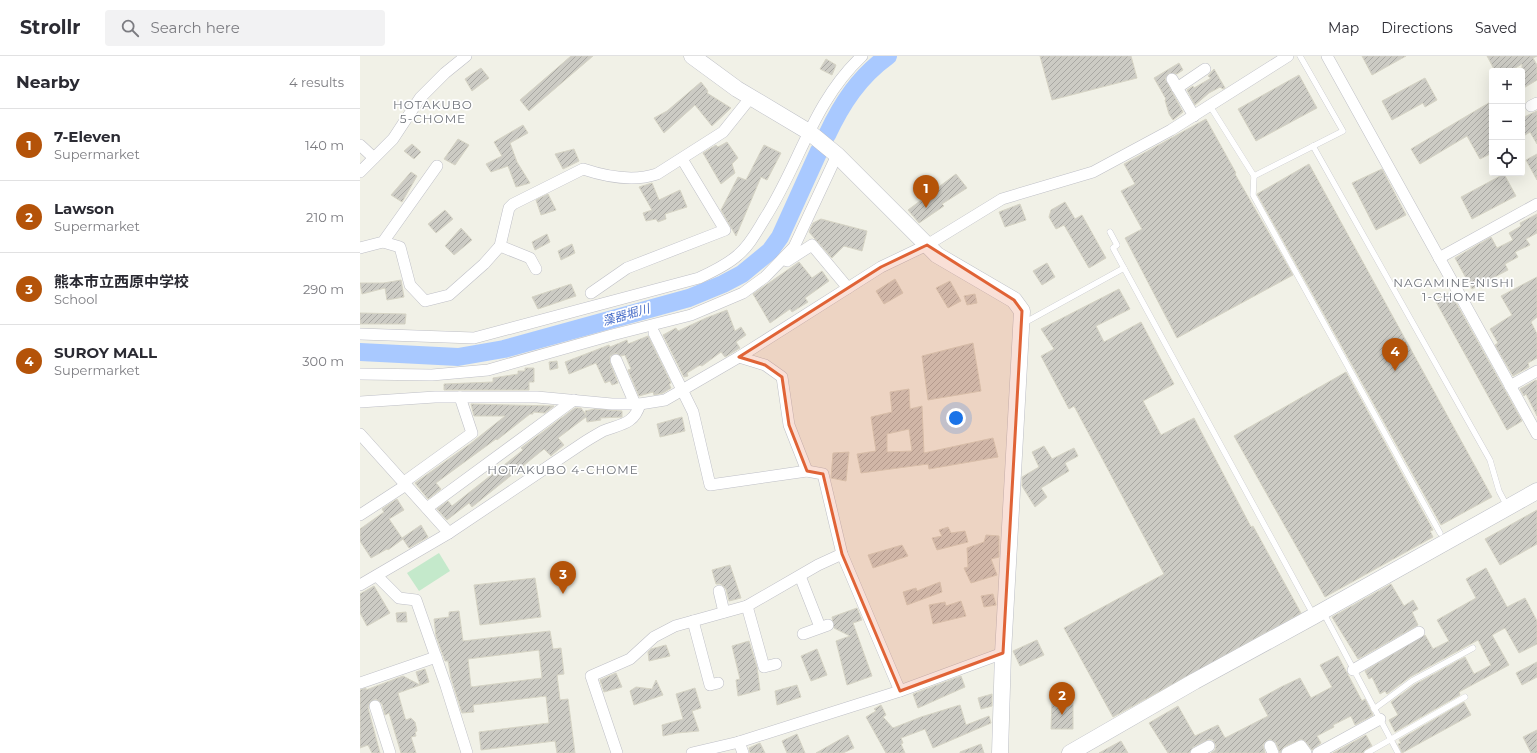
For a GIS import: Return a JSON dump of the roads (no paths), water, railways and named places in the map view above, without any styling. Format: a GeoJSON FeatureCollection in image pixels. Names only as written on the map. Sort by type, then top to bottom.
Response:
{"type":"FeatureCollection","features":[{"type":"Feature","properties":{"kind":"street"},"geometry":{"type":"LineString","coordinates":[[360,172],[393,139],[420,98],[445,73],[466,56]]}},
{"type":"Feature","properties":{"kind":"street"},"geometry":{"type":"LineString","coordinates":[[692,56],[737,89],[809,132],[837,155],[937,255],[1014,300],[1022,311],[1003,653],[1000,753]]}},
{"type":"Feature","properties":{"kind":"street"},"geometry":{"type":"LineString","coordinates":[[360,334],[474,338],[699,278],[718,269],[738,255],[753,237],[778,198],[827,96],[844,72],[862,56]]}},
{"type":"Feature","properties":{"kind":"street"},"geometry":{"type":"LineString","coordinates":[[360,402],[460,397],[537,397],[637,404],[665,400],[739,357],[881,267],[927,245],[1002,199],[1093,172],[1171,130],[1288,56]]}},
{"type":"Feature","properties":{"kind":"street"},"geometry":{"type":"LineString","coordinates":[[1327,56],[1510,386],[1534,419],[1537,434]]}},
{"type":"Feature","properties":{"kind":"street"},"geometry":{"type":"LineString","coordinates":[[1194,116],[1175,84],[1205,69]]}},
{"type":"Feature","properties":{"kind":"street"},"geometry":{"type":"LineString","coordinates":[[360,248],[383,242],[400,247],[410,285],[425,301],[450,295],[484,264],[500,246],[509,208],[513,204],[583,169],[604,176],[646,178],[658,174],[724,132],[751,97]]}},
{"type":"Feature","properties":{"kind":"street"},"geometry":{"type":"LineString","coordinates":[[360,145],[374,158]]}},
{"type":"Feature","properties":{"kind":"street"},"geometry":{"type":"LineString","coordinates":[[360,374],[432,375],[462,374],[488,370],[612,335],[691,315],[743,293],[773,270],[794,247],[837,155]]}},
{"type":"Feature","properties":{"kind":"street"},"geometry":{"type":"LineString","coordinates":[[591,293],[627,268],[725,230],[682,159]]}},
{"type":"Feature","properties":{"kind":"street"},"geometry":{"type":"LineString","coordinates":[[383,242],[417,197],[437,166]]}},
{"type":"Feature","properties":{"kind":"street"},"geometry":{"type":"LineString","coordinates":[[1439,258],[1537,204]]}},
{"type":"Feature","properties":{"kind":"street"},"geometry":{"type":"LineString","coordinates":[[773,270],[812,245],[848,288]]}},
{"type":"Feature","properties":{"kind":"street"},"geometry":{"type":"LineString","coordinates":[[500,246],[530,258],[536,269]]}},
{"type":"Feature","properties":{"kind":"street"},"geometry":{"type":"LineString","coordinates":[[654,333],[693,412],[710,485],[807,471],[823,474],[842,554],[900,691]]}},
{"type":"Feature","properties":{"kind":"street"},"geometry":{"type":"LineString","coordinates":[[739,357],[765,365],[782,377],[789,425],[807,471]]}},
{"type":"Feature","properties":{"kind":"street"},"geometry":{"type":"LineString","coordinates":[[360,585],[449,533],[583,443],[602,432],[628,422],[637,413],[637,404],[616,360]]}},
{"type":"Feature","properties":{"kind":"street"},"geometry":{"type":"LineString","coordinates":[[1510,386],[1537,371]]}},
{"type":"Feature","properties":{"kind":"street"},"geometry":{"type":"LineString","coordinates":[[360,515],[472,433],[460,397]]}},
{"type":"Feature","properties":{"kind":"street"},"geometry":{"type":"LineString","coordinates":[[427,508],[574,400]]}},
{"type":"Feature","properties":{"kind":"street"},"geometry":{"type":"LineString","coordinates":[[360,434],[449,533]]}},
{"type":"Feature","properties":{"kind":"street"},"geometry":{"type":"LineString","coordinates":[[1077,751],[1194,681],[1318,614],[1537,491]]}},
{"type":"Feature","properties":{"kind":"street"},"geometry":{"type":"LineString","coordinates":[[618,753],[591,676],[630,659],[654,637],[675,626],[748,606],[818,565],[842,554]]}},
{"type":"Feature","properties":{"kind":"street"},"geometry":{"type":"LineString","coordinates":[[377,576],[399,598],[416,600],[467,753]]}},
{"type":"Feature","properties":{"kind":"street"},"geometry":{"type":"LineString","coordinates":[[800,576],[824,626],[803,634]]}},
{"type":"Feature","properties":{"kind":"street"},"geometry":{"type":"LineString","coordinates":[[719,591],[724,612]]}},
{"type":"Feature","properties":{"kind":"street"},"geometry":{"type":"LineString","coordinates":[[748,606],[764,668],[776,664]]}},
{"type":"Feature","properties":{"kind":"street"},"geometry":{"type":"LineString","coordinates":[[693,621],[710,685]]}},
{"type":"Feature","properties":{"kind":"street"},"geometry":{"type":"LineString","coordinates":[[1353,670],[1419,632]]}},
{"type":"Feature","properties":{"kind":"street"},"geometry":{"type":"LineString","coordinates":[[692,753],[739,742],[900,691],[1003,653]]}},
{"type":"Feature","properties":{"kind":"street"},"geometry":{"type":"LineString","coordinates":[[360,683],[436,657]]}},
{"type":"Feature","properties":{"kind":"street"},"geometry":{"type":"LineString","coordinates":[[375,706],[390,753]]}},
{"type":"Feature","properties":{"kind":"street"},"geometry":{"type":"LineString","coordinates":[[1318,753],[1377,714]]}},
{"type":"Feature","properties":{"kind":"street"},"geometry":{"type":"LineString","coordinates":[[739,742],[743,753]]}},
{"type":"Feature","properties":{"kind":"street"},"geometry":{"type":"LineString","coordinates":[[1196,753],[1209,746]]}},
{"type":"Feature","properties":{"kind":"street"},"geometry":{"type":"LineString","coordinates":[[1287,753],[1301,746],[1306,753]]}},
{"type":"Feature","properties":{"kind":"lane"},"geometry":{"type":"LineString","coordinates":[[1254,176],[1343,131],[1300,56]]}},
{"type":"Feature","properties":{"kind":"lane"},"geometry":{"type":"LineString","coordinates":[[1210,106],[1254,176],[1253,195],[1440,534]]}},
{"type":"Feature","properties":{"kind":"lane"},"geometry":{"type":"LineString","coordinates":[[1313,146],[1490,460],[1499,490],[1508,507]]}},
{"type":"Feature","properties":{"kind":"lane"},"geometry":{"type":"LineString","coordinates":[[1110,232],[1117,245],[1113,248],[1124,268],[1318,614],[1353,670],[1398,753]]}},
{"type":"Feature","properties":{"kind":"lane"},"geometry":{"type":"LineString","coordinates":[[1022,324],[1124,268]]}},
{"type":"Feature","properties":{"kind":"lane"},"geometry":{"type":"LineString","coordinates":[[1377,714],[1412,680],[1473,648]]}},
{"type":"Feature","properties":{"kind":"lane"},"geometry":{"type":"LineString","coordinates":[[1368,753],[1465,697]]}},
{"type":"Feature","properties":{"kind":"waterway","name":"藻器堀川"},"geometry":{"type":"LineString","coordinates":[[827,135],[852,91],[868,73],[888,56]]}},
{"type":"Feature","properties":{"kind":"waterway","name":"藻器堀川"},"geometry":{"type":"LineString","coordinates":[[360,352],[458,357],[504,349],[689,298],[723,284],[742,274],[770,251],[780,237],[819,151]]}},
{"type":"Feature","properties":{"kind":"place","name":"7-Eleven"},"geometry":{"type":"Point","coordinates":[926,208]}},
{"type":"Feature","properties":{"kind":"place","name":"SUROY MALL"},"geometry":{"type":"Point","coordinates":[1395,371]}},
{"type":"Feature","properties":{"kind":"place","name":"熊本市立西原中学校"},"geometry":{"type":"Point","coordinates":[563,594]}},
{"type":"Feature","properties":{"kind":"place","name":"Lawson"},"geometry":{"type":"Point","coordinates":[1062,715]}},
{"type":"Feature","properties":{"kind":"district","name":"HOTAKUBO 5-CHOME"},"geometry":{"type":"Point","coordinates":[433,112]}},
{"type":"Feature","properties":{"kind":"district","name":"NAGAMINE-NISHI 1-CHOME"},"geometry":{"type":"Point","coordinates":[1454,290]}},
{"type":"Feature","properties":{"kind":"district","name":"HOTAKUBO 4-CHOME"},"geometry":{"type":"Point","coordinates":[563,470]}}]}
